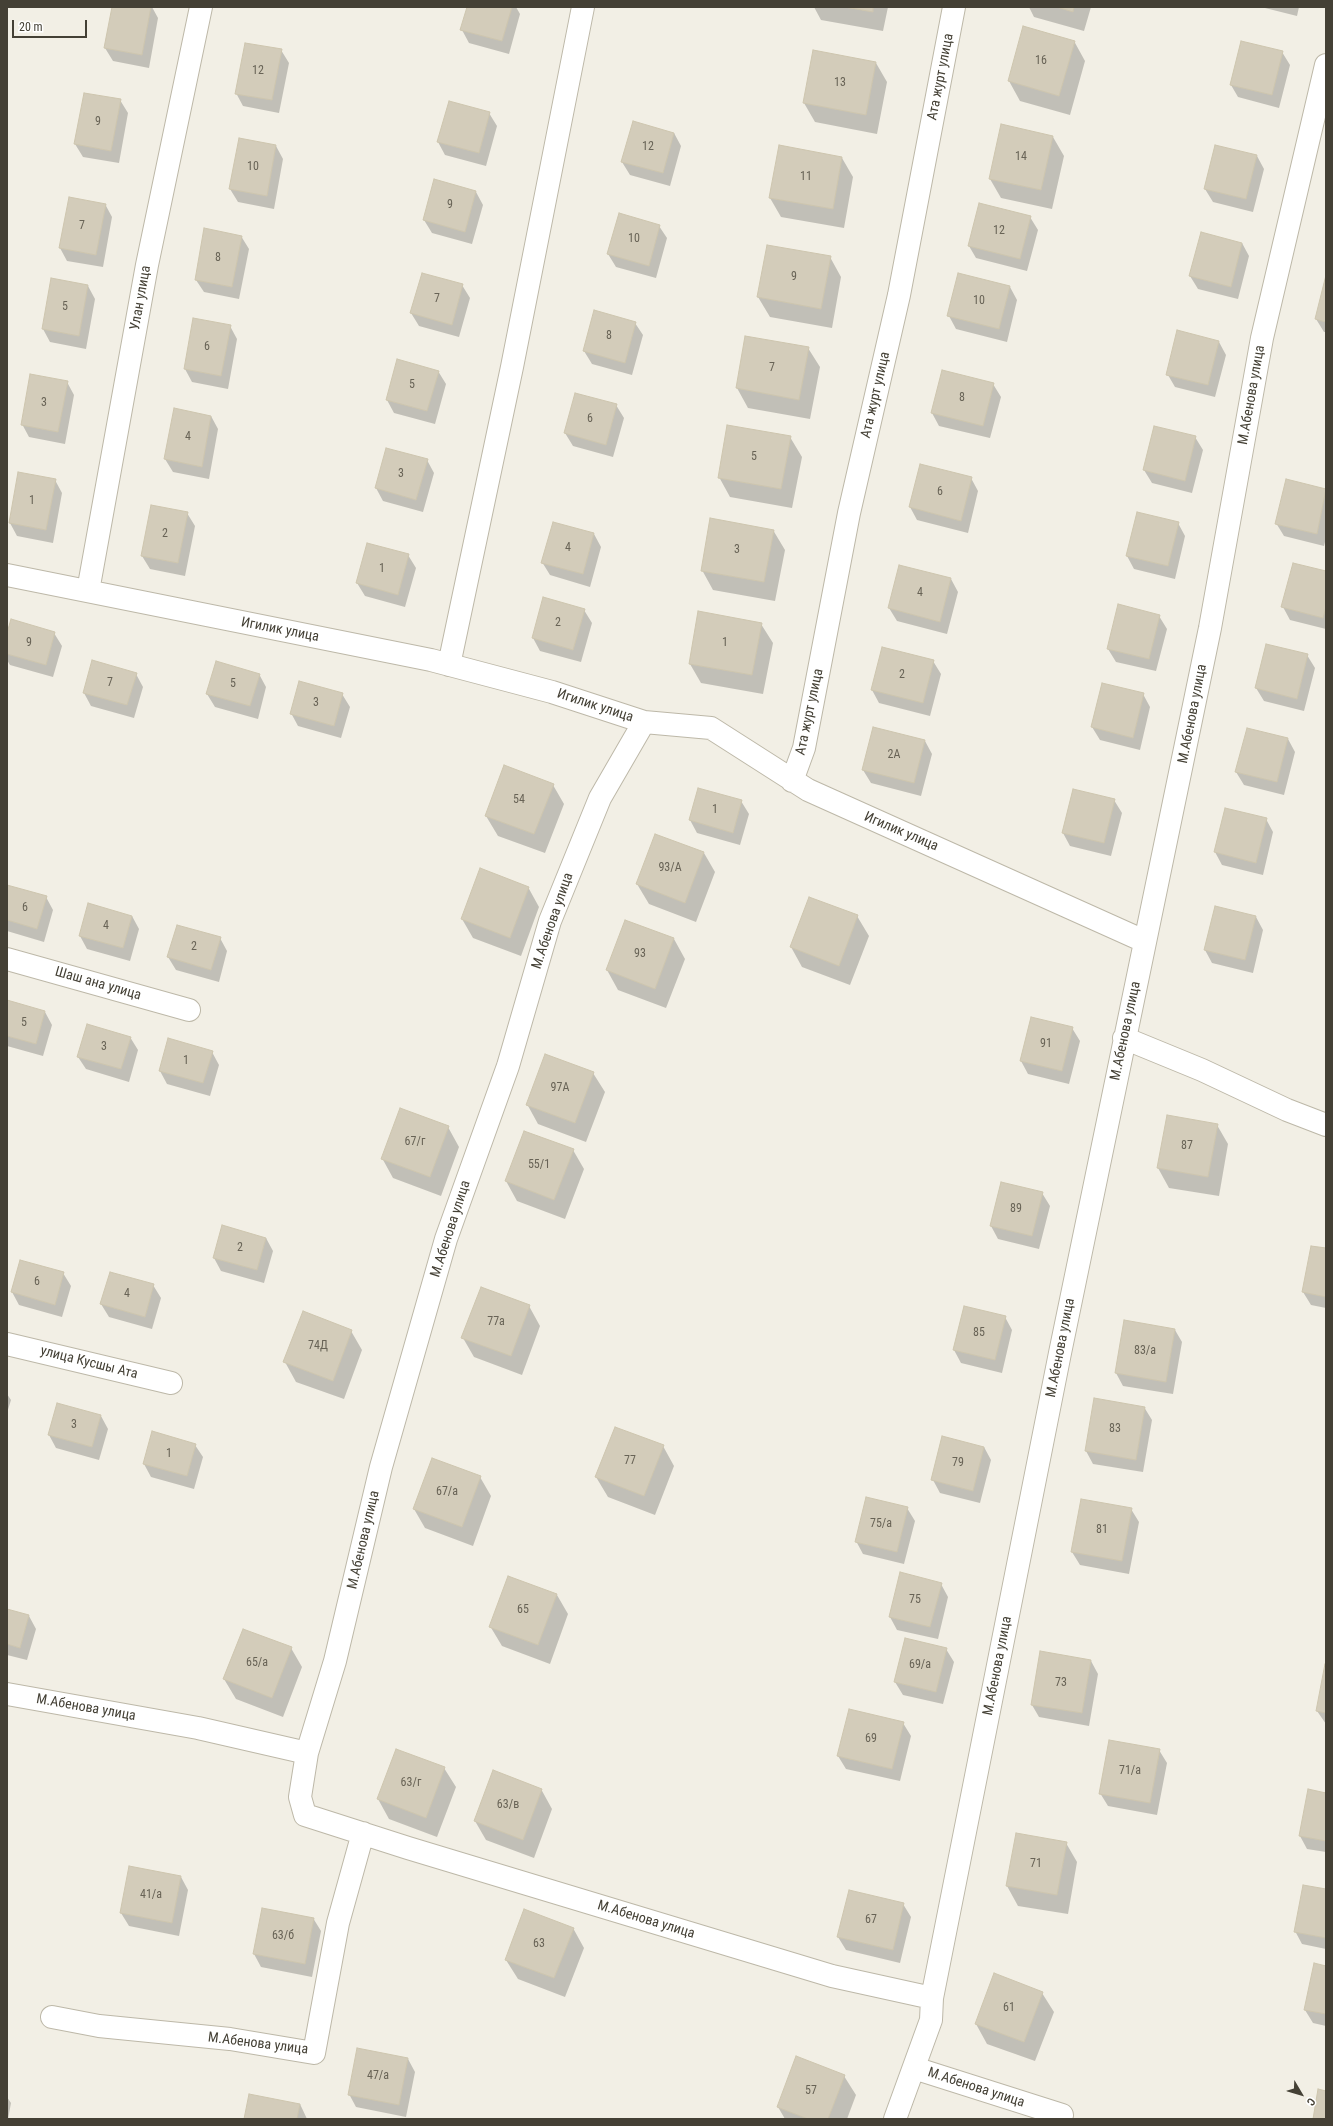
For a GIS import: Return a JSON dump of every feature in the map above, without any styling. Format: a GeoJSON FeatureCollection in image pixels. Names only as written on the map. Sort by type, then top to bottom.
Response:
{"type":"FeatureCollection","features":[{"type":"Feature","properties":{"kind":"street","name":"Улан улица"},"geometry":{"type":"LineString","coordinates":[[88,591],[147,265],[202,7]]}},
{"type":"Feature","properties":{"kind":"street"},"geometry":{"type":"LineString","coordinates":[[449,665],[512,367],[584,7]]}},
{"type":"Feature","properties":{"kind":"street","name":"Ата журт улица"},"geometry":{"type":"LineString","coordinates":[[792,781],[804,748],[849,513],[899,295],[954,7]]}},
{"type":"Feature","properties":{"kind":"street","name":"М.Абенова улица"},"geometry":{"type":"LineString","coordinates":[[895,2119],[931,2020],[932,1998],[1124,1038],[1169,830],[1210,628],[1262,338],[1326,65]]}},
{"type":"Feature","properties":{"kind":"street","name":"Игилик улица"},"geometry":{"type":"LineString","coordinates":[[7,575],[449,665],[552,692],[644,722],[711,728],[808,790],[1144,941]]}},
{"type":"Feature","properties":{"kind":"street","name":"М.Абенова улица"},"geometry":{"type":"LineString","coordinates":[[644,722],[600,798],[550,921],[508,1066],[446,1238],[381,1467],[335,1661],[307,1753],[300,1798],[305,1815],[832,1976],[932,1998]]}},
{"type":"Feature","properties":{"kind":"street","name":"Шаш ана улица"},"geometry":{"type":"LineString","coordinates":[[7,959],[189,1010]]}},
{"type":"Feature","properties":{"kind":"street"},"geometry":{"type":"LineString","coordinates":[[1124,1038],[1202,1070],[1287,1110],[1326,1125]]}},
{"type":"Feature","properties":{"kind":"street","name":"улица Кусшы Ата"},"geometry":{"type":"LineString","coordinates":[[7,1344],[171,1383]]}},
{"type":"Feature","properties":{"kind":"street","name":"М.Абенова улица"},"geometry":{"type":"LineString","coordinates":[[7,1694],[198,1728],[307,1753]]}},
{"type":"Feature","properties":{"kind":"street","name":"М.Абенова улица"},"geometry":{"type":"LineString","coordinates":[[52,2017],[100,2026],[230,2039],[314,2053],[338,1924],[363,1833]]}},
{"type":"Feature","properties":{"kind":"street","name":"М.Абенова улица"},"geometry":{"type":"LineString","coordinates":[[914,2068],[1062,2115]]}},
{"type":"Feature","properties":{"kind":"building"},"geometry":{"type":"Polygon","coordinates":[[[112,7],[151,7],[142,55],[104,48],[112,7]]]}},
{"type":"Feature","properties":{"kind":"building"},"geometry":{"type":"Polygon","coordinates":[[[467,7],[512,7],[502,41],[460,30],[467,7]]]}},
{"type":"Feature","properties":{"kind":"building"},"geometry":{"type":"Polygon","coordinates":[[[845,7],[873,7],[873,12],[845,7]]]}},
{"type":"Feature","properties":{"kind":"building"},"geometry":{"type":"Polygon","coordinates":[[[1057,7],[1074,7],[1073,12],[1057,7]]]}},
{"type":"Feature","properties":{"kind":"building"},"geometry":{"type":"Polygon","coordinates":[[[1023,26],[1075,41],[1059,96],[1008,81],[1023,26]]]}},
{"type":"Feature","properties":{"kind":"building"},"geometry":{"type":"Polygon","coordinates":[[[1241,41],[1283,51],[1272,95],[1230,85],[1241,41]]]}},
{"type":"Feature","properties":{"kind":"building"},"geometry":{"type":"Polygon","coordinates":[[[245,43],[282,49],[272,100],[235,94],[245,43]]]}},
{"type":"Feature","properties":{"kind":"building"},"geometry":{"type":"Polygon","coordinates":[[[813,50],[876,62],[866,115],[803,103],[813,50]]]}},
{"type":"Feature","properties":{"kind":"building"},"geometry":{"type":"Polygon","coordinates":[[[84,93],[121,99],[111,151],[74,144],[84,93]]]}},
{"type":"Feature","properties":{"kind":"building"},"geometry":{"type":"Polygon","coordinates":[[[449,101],[490,112],[479,153],[437,142],[449,101]]]}},
{"type":"Feature","properties":{"kind":"building"},"geometry":{"type":"Polygon","coordinates":[[[633,121],[674,133],[663,173],[621,162],[633,121]]]}},
{"type":"Feature","properties":{"kind":"building"},"geometry":{"type":"Polygon","coordinates":[[[1001,124],[1053,136],[1041,190],[989,179],[1001,124]]]}},
{"type":"Feature","properties":{"kind":"building"},"geometry":{"type":"Polygon","coordinates":[[[239,138],[276,145],[267,196],[229,189],[239,138]]]}},
{"type":"Feature","properties":{"kind":"building"},"geometry":{"type":"Polygon","coordinates":[[[779,145],[842,157],[833,209],[769,198],[779,145]]]}},
{"type":"Feature","properties":{"kind":"building"},"geometry":{"type":"Polygon","coordinates":[[[1215,145],[1257,155],[1246,199],[1204,189],[1215,145]]]}},
{"type":"Feature","properties":{"kind":"building"},"geometry":{"type":"Polygon","coordinates":[[[434,179],[476,191],[465,232],[423,220],[434,179]]]}},
{"type":"Feature","properties":{"kind":"building"},"geometry":{"type":"Polygon","coordinates":[[[69,197],[106,204],[96,255],[59,248],[69,197]]]}},
{"type":"Feature","properties":{"kind":"building"},"geometry":{"type":"Polygon","coordinates":[[[979,203],[1031,216],[1020,259],[968,246],[979,203]]]}},
{"type":"Feature","properties":{"kind":"building"},"geometry":{"type":"Polygon","coordinates":[[[619,213],[660,225],[649,266],[607,254],[619,213]]]}},
{"type":"Feature","properties":{"kind":"building"},"geometry":{"type":"Polygon","coordinates":[[[204,228],[242,236],[232,287],[195,280],[204,228]]]}},
{"type":"Feature","properties":{"kind":"building"},"geometry":{"type":"Polygon","coordinates":[[[1201,232],[1242,243],[1231,287],[1189,276],[1201,232]]]}},
{"type":"Feature","properties":{"kind":"building"},"geometry":{"type":"Polygon","coordinates":[[[767,245],[831,256],[821,309],[757,297],[767,245]]]}},
{"type":"Feature","properties":{"kind":"building"},"geometry":{"type":"Polygon","coordinates":[[[422,273],[463,284],[452,325],[410,313],[422,273]]]}},
{"type":"Feature","properties":{"kind":"building"},"geometry":{"type":"Polygon","coordinates":[[[958,273],[1010,286],[999,329],[947,316],[958,273]]]}},
{"type":"Feature","properties":{"kind":"building"},"geometry":{"type":"Polygon","coordinates":[[[1326,275],[1326,322],[1315,319],[1326,275]]]}},
{"type":"Feature","properties":{"kind":"building"},"geometry":{"type":"Polygon","coordinates":[[[51,278],[88,285],[79,336],[42,329],[51,278]]]}},
{"type":"Feature","properties":{"kind":"building"},"geometry":{"type":"Polygon","coordinates":[[[594,310],[636,322],[625,363],[583,351],[594,310]]]}},
{"type":"Feature","properties":{"kind":"building"},"geometry":{"type":"Polygon","coordinates":[[[193,318],[231,325],[221,376],[184,369],[193,318]]]}},
{"type":"Feature","properties":{"kind":"building"},"geometry":{"type":"Polygon","coordinates":[[[1177,330],[1219,341],[1208,385],[1166,375],[1177,330]]]}},
{"type":"Feature","properties":{"kind":"building"},"geometry":{"type":"Polygon","coordinates":[[[745,336],[809,347],[799,400],[736,388],[745,336]]]}},
{"type":"Feature","properties":{"kind":"building"},"geometry":{"type":"Polygon","coordinates":[[[397,359],[439,371],[427,411],[386,400],[397,359]]]}},
{"type":"Feature","properties":{"kind":"building"},"geometry":{"type":"Polygon","coordinates":[[[942,370],[994,383],[983,426],[931,413],[942,370]]]}},
{"type":"Feature","properties":{"kind":"building"},"geometry":{"type":"Polygon","coordinates":[[[30,374],[68,381],[58,432],[21,425],[30,374]]]}},
{"type":"Feature","properties":{"kind":"building"},"geometry":{"type":"Polygon","coordinates":[[[575,393],[617,404],[606,445],[564,433],[575,393]]]}},
{"type":"Feature","properties":{"kind":"building"},"geometry":{"type":"Polygon","coordinates":[[[174,408],[211,416],[202,467],[164,459],[174,408]]]}},
{"type":"Feature","properties":{"kind":"building"},"geometry":{"type":"Polygon","coordinates":[[[727,425],[791,436],[781,489],[718,478],[727,425]]]}},
{"type":"Feature","properties":{"kind":"building"},"geometry":{"type":"Polygon","coordinates":[[[1154,426],[1196,436],[1185,481],[1143,470],[1154,426]]]}},
{"type":"Feature","properties":{"kind":"building"},"geometry":{"type":"Polygon","coordinates":[[[386,448],[428,459],[416,500],[375,488],[386,448]]]}},
{"type":"Feature","properties":{"kind":"building"},"geometry":{"type":"Polygon","coordinates":[[[920,464],[972,477],[961,521],[909,507],[920,464]]]}},
{"type":"Feature","properties":{"kind":"building"},"geometry":{"type":"Polygon","coordinates":[[[18,472],[56,479],[46,530],[9,523],[18,472]]]}},
{"type":"Feature","properties":{"kind":"building"},"geometry":{"type":"Polygon","coordinates":[[[1286,479],[1326,489],[1317,534],[1275,524],[1286,479]]]}},
{"type":"Feature","properties":{"kind":"building"},"geometry":{"type":"Polygon","coordinates":[[[151,505],[188,512],[178,563],[141,556],[151,505]]]}},
{"type":"Feature","properties":{"kind":"building"},"geometry":{"type":"Polygon","coordinates":[[[1137,512],[1179,522],[1168,566],[1126,556],[1137,512]]]}},
{"type":"Feature","properties":{"kind":"building"},"geometry":{"type":"Polygon","coordinates":[[[710,518],[774,530],[764,582],[701,571],[710,518]]]}},
{"type":"Feature","properties":{"kind":"building"},"geometry":{"type":"Polygon","coordinates":[[[553,522],[594,533],[583,574],[541,563],[553,522]]]}},
{"type":"Feature","properties":{"kind":"building"},"geometry":{"type":"Polygon","coordinates":[[[367,543],[409,554],[398,595],[356,583],[367,543]]]}},
{"type":"Feature","properties":{"kind":"building"},"geometry":{"type":"Polygon","coordinates":[[[1293,563],[1326,571],[1326,607],[1323,618],[1281,607],[1293,563]]]}},
{"type":"Feature","properties":{"kind":"building"},"geometry":{"type":"Polygon","coordinates":[[[899,565],[951,578],[940,622],[888,608],[899,565]]]}},
{"type":"Feature","properties":{"kind":"building"},"geometry":{"type":"Polygon","coordinates":[[[543,597],[585,609],[573,650],[532,638],[543,597]]]}},
{"type":"Feature","properties":{"kind":"building"},"geometry":{"type":"Polygon","coordinates":[[[1118,604],[1160,615],[1149,659],[1107,649],[1118,604]]]}},
{"type":"Feature","properties":{"kind":"building"},"geometry":{"type":"Polygon","coordinates":[[[698,611],[762,623],[752,675],[689,664],[698,611]]]}},
{"type":"Feature","properties":{"kind":"building"},"geometry":{"type":"Polygon","coordinates":[[[11,619],[55,632],[46,665],[7,654],[7,633],[11,619]]]}},
{"type":"Feature","properties":{"kind":"building"},"geometry":{"type":"Polygon","coordinates":[[[1266,644],[1308,654],[1297,699],[1255,688],[1266,644]]]}},
{"type":"Feature","properties":{"kind":"building"},"geometry":{"type":"Polygon","coordinates":[[[882,647],[934,660],[923,703],[871,690],[882,647]]]}},
{"type":"Feature","properties":{"kind":"building"},"geometry":{"type":"Polygon","coordinates":[[[92,660],[137,673],[127,705],[83,693],[92,660]]]}},
{"type":"Feature","properties":{"kind":"building"},"geometry":{"type":"Polygon","coordinates":[[[216,661],[260,674],[250,706],[206,694],[216,661]]]}},
{"type":"Feature","properties":{"kind":"building"},"geometry":{"type":"Polygon","coordinates":[[[299,681],[343,693],[334,726],[290,714],[299,681]]]}},
{"type":"Feature","properties":{"kind":"building"},"geometry":{"type":"Polygon","coordinates":[[[1102,683],[1144,693],[1133,738],[1091,727],[1102,683]]]}},
{"type":"Feature","properties":{"kind":"building"},"geometry":{"type":"Polygon","coordinates":[[[873,727],[925,740],[914,783],[862,770],[873,727]]]}},
{"type":"Feature","properties":{"kind":"building"},"geometry":{"type":"Polygon","coordinates":[[[1247,728],[1288,738],[1277,782],[1235,772],[1247,728]]]}},
{"type":"Feature","properties":{"kind":"building"},"geometry":{"type":"Polygon","coordinates":[[[504,765],[554,784],[534,834],[485,816],[504,765]]]}},
{"type":"Feature","properties":{"kind":"building"},"geometry":{"type":"Polygon","coordinates":[[[698,788],[742,800],[733,833],[689,820],[698,788]]]}},
{"type":"Feature","properties":{"kind":"building"},"geometry":{"type":"Polygon","coordinates":[[[1073,789],[1115,799],[1104,843],[1062,833],[1073,789]]]}},
{"type":"Feature","properties":{"kind":"building"},"geometry":{"type":"Polygon","coordinates":[[[1225,808],[1267,818],[1256,863],[1214,852],[1225,808]]]}},
{"type":"Feature","properties":{"kind":"building"},"geometry":{"type":"Polygon","coordinates":[[[655,834],[704,852],[685,903],[636,884],[655,834]]]}},
{"type":"Feature","properties":{"kind":"building"},"geometry":{"type":"Polygon","coordinates":[[[480,868],[529,887],[510,938],[461,919],[480,868]]]}},
{"type":"Feature","properties":{"kind":"building"},"geometry":{"type":"Polygon","coordinates":[[[7,885],[47,896],[37,929],[7,920],[7,885]]]}},
{"type":"Feature","properties":{"kind":"building"},"geometry":{"type":"Polygon","coordinates":[[[809,897],[858,915],[839,966],[790,947],[809,897]]]}},
{"type":"Feature","properties":{"kind":"building"},"geometry":{"type":"Polygon","coordinates":[[[88,903],[132,916],[123,948],[79,936],[88,903]]]}},
{"type":"Feature","properties":{"kind":"building"},"geometry":{"type":"Polygon","coordinates":[[[1215,906],[1256,916],[1245,960],[1204,950],[1215,906]]]}},
{"type":"Feature","properties":{"kind":"building"},"geometry":{"type":"Polygon","coordinates":[[[625,920],[674,938],[655,989],[606,970],[625,920]]]}},
{"type":"Feature","properties":{"kind":"building"},"geometry":{"type":"Polygon","coordinates":[[[177,925],[221,937],[211,970],[167,957],[177,925]]]}},
{"type":"Feature","properties":{"kind":"building"},"geometry":{"type":"Polygon","coordinates":[[[7,1000],[45,1011],[36,1044],[7,1036],[7,1000]]]}},
{"type":"Feature","properties":{"kind":"building"},"geometry":{"type":"Polygon","coordinates":[[[1031,1017],[1073,1027],[1062,1071],[1020,1061],[1031,1017]]]}},
{"type":"Feature","properties":{"kind":"building"},"geometry":{"type":"Polygon","coordinates":[[[87,1024],[131,1037],[121,1069],[77,1057],[87,1024]]]}},
{"type":"Feature","properties":{"kind":"building"},"geometry":{"type":"Polygon","coordinates":[[[168,1038],[213,1051],[203,1083],[159,1071],[168,1038]]]}},
{"type":"Feature","properties":{"kind":"building"},"geometry":{"type":"Polygon","coordinates":[[[545,1054],[594,1072],[575,1123],[526,1105],[545,1054]]]}},
{"type":"Feature","properties":{"kind":"building"},"geometry":{"type":"Polygon","coordinates":[[[400,1108],[449,1126],[430,1177],[381,1159],[400,1108]]]}},
{"type":"Feature","properties":{"kind":"building"},"geometry":{"type":"Polygon","coordinates":[[[1167,1115],[1218,1124],[1208,1177],[1157,1168],[1167,1115]]]}},
{"type":"Feature","properties":{"kind":"building"},"geometry":{"type":"Polygon","coordinates":[[[524,1131],[574,1149],[554,1200],[505,1181],[524,1131]]]}},
{"type":"Feature","properties":{"kind":"building"},"geometry":{"type":"Polygon","coordinates":[[[1001,1182],[1043,1192],[1032,1236],[990,1226],[1001,1182]]]}},
{"type":"Feature","properties":{"kind":"building"},"geometry":{"type":"Polygon","coordinates":[[[222,1225],[266,1238],[257,1270],[213,1258],[222,1225]]]}},
{"type":"Feature","properties":{"kind":"building"},"geometry":{"type":"Polygon","coordinates":[[[1311,1246],[1326,1248],[1326,1297],[1302,1292],[1311,1246]]]}},
{"type":"Feature","properties":{"kind":"building"},"geometry":{"type":"Polygon","coordinates":[[[20,1260],[64,1272],[55,1305],[11,1292],[20,1260]]]}},
{"type":"Feature","properties":{"kind":"building"},"geometry":{"type":"Polygon","coordinates":[[[110,1272],[154,1284],[145,1317],[100,1304],[110,1272]]]}},
{"type":"Feature","properties":{"kind":"building"},"geometry":{"type":"Polygon","coordinates":[[[481,1287],[530,1305],[511,1356],[461,1338],[481,1287]]]}},
{"type":"Feature","properties":{"kind":"building"},"geometry":{"type":"Polygon","coordinates":[[[964,1306],[1006,1316],[995,1360],[953,1350],[964,1306]]]}},
{"type":"Feature","properties":{"kind":"building"},"geometry":{"type":"Polygon","coordinates":[[[303,1311],[352,1330],[333,1381],[283,1362],[303,1311]]]}},
{"type":"Feature","properties":{"kind":"building"},"geometry":{"type":"Polygon","coordinates":[[[1124,1320],[1175,1329],[1166,1382],[1115,1373],[1124,1320]]]}},
{"type":"Feature","properties":{"kind":"building"},"geometry":{"type":"Polygon","coordinates":[[[1094,1398],[1145,1407],[1136,1460],[1085,1451],[1094,1398]]]}},
{"type":"Feature","properties":{"kind":"building"},"geometry":{"type":"Polygon","coordinates":[[[57,1403],[101,1415],[92,1447],[48,1435],[57,1403]]]}},
{"type":"Feature","properties":{"kind":"building"},"geometry":{"type":"Polygon","coordinates":[[[615,1427],[664,1445],[644,1496],[595,1477],[615,1427]]]}},
{"type":"Feature","properties":{"kind":"building"},"geometry":{"type":"Polygon","coordinates":[[[152,1431],[196,1444],[187,1476],[143,1464],[152,1431]]]}},
{"type":"Feature","properties":{"kind":"building"},"geometry":{"type":"Polygon","coordinates":[[[942,1436],[984,1447],[973,1491],[931,1480],[942,1436]]]}},
{"type":"Feature","properties":{"kind":"building"},"geometry":{"type":"Polygon","coordinates":[[[432,1458],[481,1476],[462,1527],[413,1509],[432,1458]]]}},
{"type":"Feature","properties":{"kind":"building"},"geometry":{"type":"Polygon","coordinates":[[[866,1497],[908,1507],[897,1552],[855,1542],[866,1497]]]}},
{"type":"Feature","properties":{"kind":"building"},"geometry":{"type":"Polygon","coordinates":[[[1081,1499],[1132,1508],[1122,1561],[1071,1552],[1081,1499]]]}},
{"type":"Feature","properties":{"kind":"building"},"geometry":{"type":"Polygon","coordinates":[[[900,1572],[942,1583],[930,1627],[889,1617],[900,1572]]]}},
{"type":"Feature","properties":{"kind":"building"},"geometry":{"type":"Polygon","coordinates":[[[508,1576],[557,1594],[538,1645],[489,1627],[508,1576]]]}},
{"type":"Feature","properties":{"kind":"building"},"geometry":{"type":"Polygon","coordinates":[[[7,1609],[29,1615],[20,1648],[7,1644],[7,1609]]]}},
{"type":"Feature","properties":{"kind":"building"},"geometry":{"type":"Polygon","coordinates":[[[243,1629],[292,1647],[272,1698],[223,1679],[243,1629]]]}},
{"type":"Feature","properties":{"kind":"building"},"geometry":{"type":"Polygon","coordinates":[[[905,1638],[947,1648],[936,1692],[894,1682],[905,1638]]]}},
{"type":"Feature","properties":{"kind":"building"},"geometry":{"type":"Polygon","coordinates":[[[1040,1651],[1091,1660],[1082,1713],[1031,1705],[1040,1651]]]}},
{"type":"Feature","properties":{"kind":"building"},"geometry":{"type":"Polygon","coordinates":[[[1326,1664],[1326,1713],[1316,1711],[1326,1664]]]}},
{"type":"Feature","properties":{"kind":"building"},"geometry":{"type":"Polygon","coordinates":[[[849,1709],[904,1722],[892,1769],[837,1756],[849,1709]]]}},
{"type":"Feature","properties":{"kind":"building"},"geometry":{"type":"Polygon","coordinates":[[[1109,1740],[1160,1749],[1150,1803],[1099,1794],[1109,1740]]]}},
{"type":"Feature","properties":{"kind":"building"},"geometry":{"type":"Polygon","coordinates":[[[396,1749],[445,1767],[426,1818],[377,1799],[396,1749]]]}},
{"type":"Feature","properties":{"kind":"building"},"geometry":{"type":"Polygon","coordinates":[[[493,1770],[542,1789],[523,1840],[474,1821],[493,1770]]]}},
{"type":"Feature","properties":{"kind":"building"},"geometry":{"type":"Polygon","coordinates":[[[1308,1789],[1326,1793],[1326,1841],[1299,1836],[1308,1789]]]}},
{"type":"Feature","properties":{"kind":"building"},"geometry":{"type":"Polygon","coordinates":[[[1016,1833],[1067,1842],[1057,1895],[1006,1886],[1016,1833]]]}},
{"type":"Feature","properties":{"kind":"building"},"geometry":{"type":"Polygon","coordinates":[[[129,1866],[181,1876],[172,1923],[120,1913],[129,1866]]]}},
{"type":"Feature","properties":{"kind":"building"},"geometry":{"type":"Polygon","coordinates":[[[1303,1885],[1326,1889],[1326,1938],[1294,1932],[1303,1885]]]}},
{"type":"Feature","properties":{"kind":"building"},"geometry":{"type":"Polygon","coordinates":[[[849,1890],[904,1903],[893,1950],[837,1937],[849,1890]]]}},
{"type":"Feature","properties":{"kind":"building"},"geometry":{"type":"Polygon","coordinates":[[[262,1908],[314,1918],[305,1964],[253,1954],[262,1908]]]}},
{"type":"Feature","properties":{"kind":"building"},"geometry":{"type":"Polygon","coordinates":[[[524,1909],[574,1928],[554,1978],[505,1960],[524,1909]]]}},
{"type":"Feature","properties":{"kind":"building"},"geometry":{"type":"Polygon","coordinates":[[[1314,1963],[1326,1966],[1326,2014],[1304,2010],[1314,1963]]]}},
{"type":"Feature","properties":{"kind":"building"},"geometry":{"type":"Polygon","coordinates":[[[994,1973],[1043,1992],[1024,2042],[975,2024],[994,1973]]]}},
{"type":"Feature","properties":{"kind":"building"},"geometry":{"type":"Polygon","coordinates":[[[357,2048],[408,2058],[399,2105],[348,2095],[357,2048]]]}},
{"type":"Feature","properties":{"kind":"building"},"geometry":{"type":"Polygon","coordinates":[[[796,2056],[845,2075],[828,2119],[808,2119],[777,2107],[796,2056]]]}},
{"type":"Feature","properties":{"kind":"building"},"geometry":{"type":"Polygon","coordinates":[[[1318,2089],[1326,2091],[1326,2119],[1313,2119],[1318,2089]]]}},
{"type":"Feature","properties":{"kind":"building"},"geometry":{"type":"Polygon","coordinates":[[[249,2094],[300,2104],[297,2119],[244,2119],[249,2094]]]}}]}
